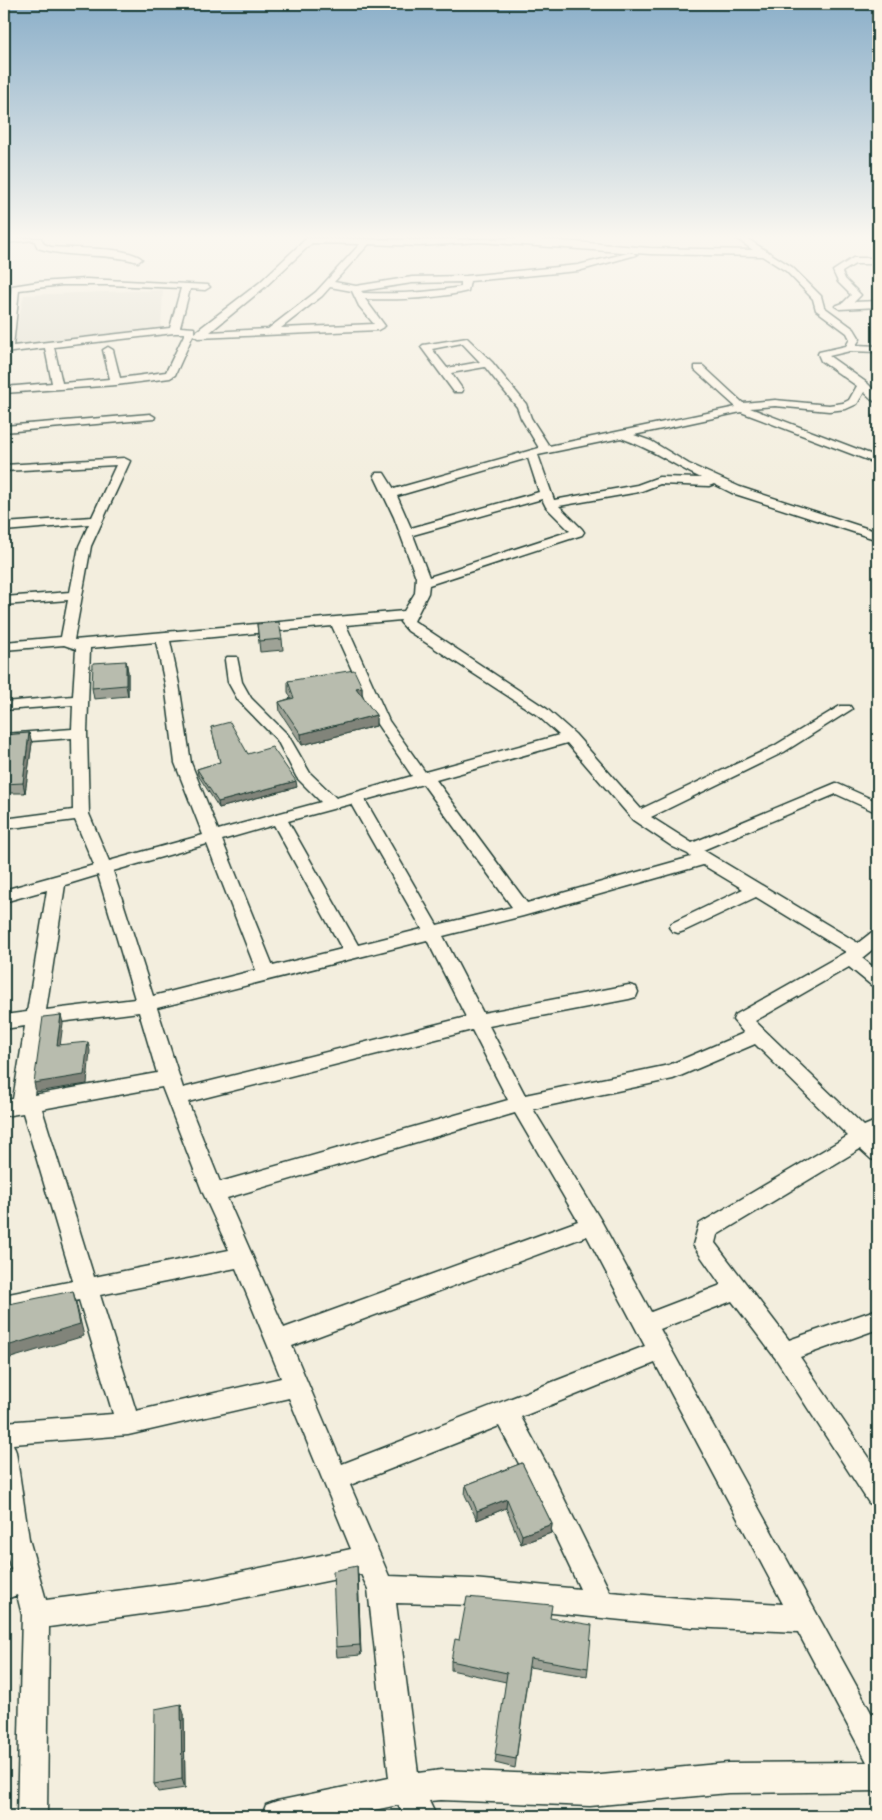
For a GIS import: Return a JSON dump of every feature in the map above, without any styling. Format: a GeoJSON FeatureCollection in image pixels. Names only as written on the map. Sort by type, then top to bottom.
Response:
{"type":"FeatureCollection","features":[{"type":"Feature","properties":{"kind":"street"},"geometry":{"type":"LineString","coordinates":[[4,390],[116,382],[170,375],[191,330],[174,330],[6,350],[8,323]]}},
{"type":"Feature","properties":{"kind":"street"},"geometry":{"type":"LineString","coordinates":[[174,330],[176,323]]}},
{"type":"Feature","properties":{"kind":"street"},"geometry":{"type":"LineString","coordinates":[[200,335],[215,323]]}},
{"type":"Feature","properties":{"kind":"street"},"geometry":{"type":"LineString","coordinates":[[269,332],[281,323]]}},
{"type":"Feature","properties":{"kind":"street"},"geometry":{"type":"LineString","coordinates":[[188,336],[378,327],[380,326],[378,323]]}},
{"type":"Feature","properties":{"kind":"street"},"geometry":{"type":"LineString","coordinates":[[840,323],[851,331],[855,339],[850,348]]}},
{"type":"Feature","properties":{"kind":"street"},"geometry":{"type":"LineString","coordinates":[[458,390],[426,347],[464,340],[488,364],[522,406],[526,418],[546,450]]}},
{"type":"Feature","properties":{"kind":"street"},"geometry":{"type":"LineString","coordinates":[[49,345],[58,386]]}},
{"type":"Feature","properties":{"kind":"street"},"geometry":{"type":"LineString","coordinates":[[878,349],[850,348],[832,350],[823,354],[825,359],[863,385],[878,398]]}},
{"type":"Feature","properties":{"kind":"street"},"geometry":{"type":"LineString","coordinates":[[108,350],[116,382]]}},
{"type":"Feature","properties":{"kind":"street"},"geometry":{"type":"LineString","coordinates":[[445,371],[488,364]]}},
{"type":"Feature","properties":{"kind":"street"},"geometry":{"type":"LineString","coordinates":[[698,368],[742,408],[878,461]]}},
{"type":"Feature","properties":{"kind":"street"},"geometry":{"type":"LineString","coordinates":[[391,494],[532,453],[742,408],[775,403],[829,408],[846,406],[853,402],[863,385]]}},
{"type":"Feature","properties":{"kind":"street"},"geometry":{"type":"LineString","coordinates":[[4,429],[150,417]]}},
{"type":"Feature","properties":{"kind":"street"},"geometry":{"type":"LineString","coordinates":[[622,434],[647,443],[685,466],[736,490],[878,536]]}},
{"type":"Feature","properties":{"kind":"street"},"geometry":{"type":"LineString","coordinates":[[423,583],[578,532],[548,499],[532,453]]}},
{"type":"Feature","properties":{"kind":"street"},"geometry":{"type":"LineString","coordinates":[[4,468],[124,461],[85,546],[75,596],[75,642],[80,700],[81,814],[104,868],[173,1087],[214,1193],[297,1385],[381,1589],[405,1788],[421,1816]]}},
{"type":"Feature","properties":{"kind":"street"},"geometry":{"type":"LineString","coordinates":[[380,475],[391,494],[407,533],[423,583],[419,599],[408,615],[407,622],[413,628],[542,712],[570,737],[639,816],[854,955],[878,980]]}},
{"type":"Feature","properties":{"kind":"street"},"geometry":{"type":"LineString","coordinates":[[407,533],[548,499],[639,488],[659,481],[678,480],[721,483]]}},
{"type":"Feature","properties":{"kind":"street"},"geometry":{"type":"LineString","coordinates":[[4,527],[97,520]]}},
{"type":"Feature","properties":{"kind":"street"},"geometry":{"type":"LineString","coordinates":[[4,601],[75,596]]}},
{"type":"Feature","properties":{"kind":"street"},"geometry":{"type":"LineString","coordinates":[[4,646],[162,638],[408,615]]}},
{"type":"Feature","properties":{"kind":"street"},"geometry":{"type":"LineString","coordinates":[[338,622],[382,721],[523,910]]}},
{"type":"Feature","properties":{"kind":"street"},"geometry":{"type":"LineString","coordinates":[[162,638],[172,684],[183,763],[267,974]]}},
{"type":"Feature","properties":{"kind":"street"},"geometry":{"type":"LineString","coordinates":[[232,660],[235,682],[245,700],[283,738],[303,775],[333,804]]}},
{"type":"Feature","properties":{"kind":"street"},"geometry":{"type":"LineString","coordinates":[[4,706],[80,700]]}},
{"type":"Feature","properties":{"kind":"street"},"geometry":{"type":"LineString","coordinates":[[639,816],[779,749],[845,710]]}},
{"type":"Feature","properties":{"kind":"street"},"geometry":{"type":"LineString","coordinates":[[4,738],[79,733]]}},
{"type":"Feature","properties":{"kind":"street"},"geometry":{"type":"LineString","coordinates":[[4,896],[570,737]]}},
{"type":"Feature","properties":{"kind":"street"},"geometry":{"type":"LineString","coordinates":[[4,1022],[146,1004],[523,910],[698,854],[836,788],[878,808]]}},
{"type":"Feature","properties":{"kind":"street"},"geometry":{"type":"LineString","coordinates":[[355,797],[432,932],[520,1104],[592,1225],[878,1753]]}},
{"type":"Feature","properties":{"kind":"street"},"geometry":{"type":"LineString","coordinates":[[4,824],[81,814]]}},
{"type":"Feature","properties":{"kind":"street"},"geometry":{"type":"LineString","coordinates":[[279,819],[353,952]]}},
{"type":"Feature","properties":{"kind":"street"},"geometry":{"type":"LineString","coordinates":[[57,881],[35,1019],[18,1105],[86,1288],[128,1424]]}},
{"type":"Feature","properties":{"kind":"street"},"geometry":{"type":"LineString","coordinates":[[678,927],[755,890]]}},
{"type":"Feature","properties":{"kind":"street"},"geometry":{"type":"LineString","coordinates":[[878,936],[854,955],[742,1020],[873,1140],[706,1230],[704,1245],[784,1352],[878,1494]]}},
{"type":"Feature","properties":{"kind":"street"},"geometry":{"type":"LineString","coordinates":[[18,1105],[173,1087],[552,1004],[629,992]]}},
{"type":"Feature","properties":{"kind":"street"},"geometry":{"type":"LineString","coordinates":[[214,1193],[520,1104],[673,1072],[758,1035]]}},
{"type":"Feature","properties":{"kind":"street"},"geometry":{"type":"LineString","coordinates":[[278,1341],[592,1225]]}},
{"type":"Feature","properties":{"kind":"street"},"geometry":{"type":"LineString","coordinates":[[4,1305],[243,1257]]}},
{"type":"Feature","properties":{"kind":"street"},"geometry":{"type":"LineString","coordinates":[[644,1324],[737,1289]]}},
{"type":"Feature","properties":{"kind":"street"},"geometry":{"type":"LineString","coordinates":[[784,1352],[878,1319]]}},
{"type":"Feature","properties":{"kind":"street"},"geometry":{"type":"LineString","coordinates":[[335,1479],[659,1351]]}},
{"type":"Feature","properties":{"kind":"street"},"geometry":{"type":"LineString","coordinates":[[4,1434],[128,1424],[297,1385]]}},
{"type":"Feature","properties":{"kind":"street"},"geometry":{"type":"LineString","coordinates":[[504,1412],[543,1483],[602,1605]]}},
{"type":"Feature","properties":{"kind":"street"},"geometry":{"type":"LineString","coordinates":[[4,1452],[15,1582],[36,1615],[32,1816]]}},
{"type":"Feature","properties":{"kind":"street"},"geometry":{"type":"LineString","coordinates":[[36,1615],[208,1592],[369,1559]]}},
{"type":"Feature","properties":{"kind":"street"},"geometry":{"type":"LineString","coordinates":[[381,1589],[473,1592],[692,1613],[806,1619]]}},
{"type":"Feature","properties":{"kind":"street"},"geometry":{"type":"LineString","coordinates":[[293,1814],[405,1788],[441,1785],[590,1791],[728,1778],[878,1776]]}},
{"type":"Feature","properties":{"kind":"shaded area"},"geometry":{"type":"Polygon","coordinates":[[[17,323],[161,323],[161,329],[12,346],[17,323]]]}},
{"type":"Feature","properties":{"kind":"building"},"geometry":{"type":"Polygon","coordinates":[[[279,622],[282,639],[259,641],[257,624],[279,622]]]}},
{"type":"Feature","properties":{"kind":"building"},"geometry":{"type":"Polygon","coordinates":[[[126,661],[126,685],[92,688],[93,663],[126,661]]]}},
{"type":"Feature","properties":{"kind":"building"},"geometry":{"type":"Polygon","coordinates":[[[354,670],[362,687],[356,688],[376,715],[301,734],[279,702],[294,698],[288,681],[354,670]]]}},
{"type":"Feature","properties":{"kind":"building"},"geometry":{"type":"Polygon","coordinates":[[[230,722],[248,754],[272,747],[296,781],[218,802],[197,769],[220,762],[211,727],[230,722]]]}},
{"type":"Feature","properties":{"kind":"building"},"geometry":{"type":"Polygon","coordinates":[[[29,733],[23,783],[4,784],[4,735],[29,733]]]}},
{"type":"Feature","properties":{"kind":"building"},"geometry":{"type":"Polygon","coordinates":[[[61,1015],[57,1045],[88,1042],[84,1075],[34,1083],[43,1017],[61,1015]]]}},
{"type":"Feature","properties":{"kind":"building"},"geometry":{"type":"Polygon","coordinates":[[[73,1291],[80,1324],[7,1346],[4,1326],[4,1305],[73,1291]]]}},
{"type":"Feature","properties":{"kind":"building"},"geometry":{"type":"Polygon","coordinates":[[[522,1463],[552,1524],[522,1535],[507,1499],[477,1511],[466,1485],[522,1463]]]}},
{"type":"Feature","properties":{"kind":"building"},"geometry":{"type":"Polygon","coordinates":[[[357,1566],[360,1645],[336,1647],[333,1571],[357,1566]]]}},
{"type":"Feature","properties":{"kind":"building"},"geometry":{"type":"Polygon","coordinates":[[[467,1597],[552,1605],[550,1618],[592,1625],[588,1668],[530,1658],[516,1759],[495,1755],[507,1673],[451,1661],[455,1639],[459,1640],[467,1597]]]}},
{"type":"Feature","properties":{"kind":"building"},"geometry":{"type":"Polygon","coordinates":[[[181,1704],[182,1779],[154,1784],[155,1709],[181,1704]]]}}]}
